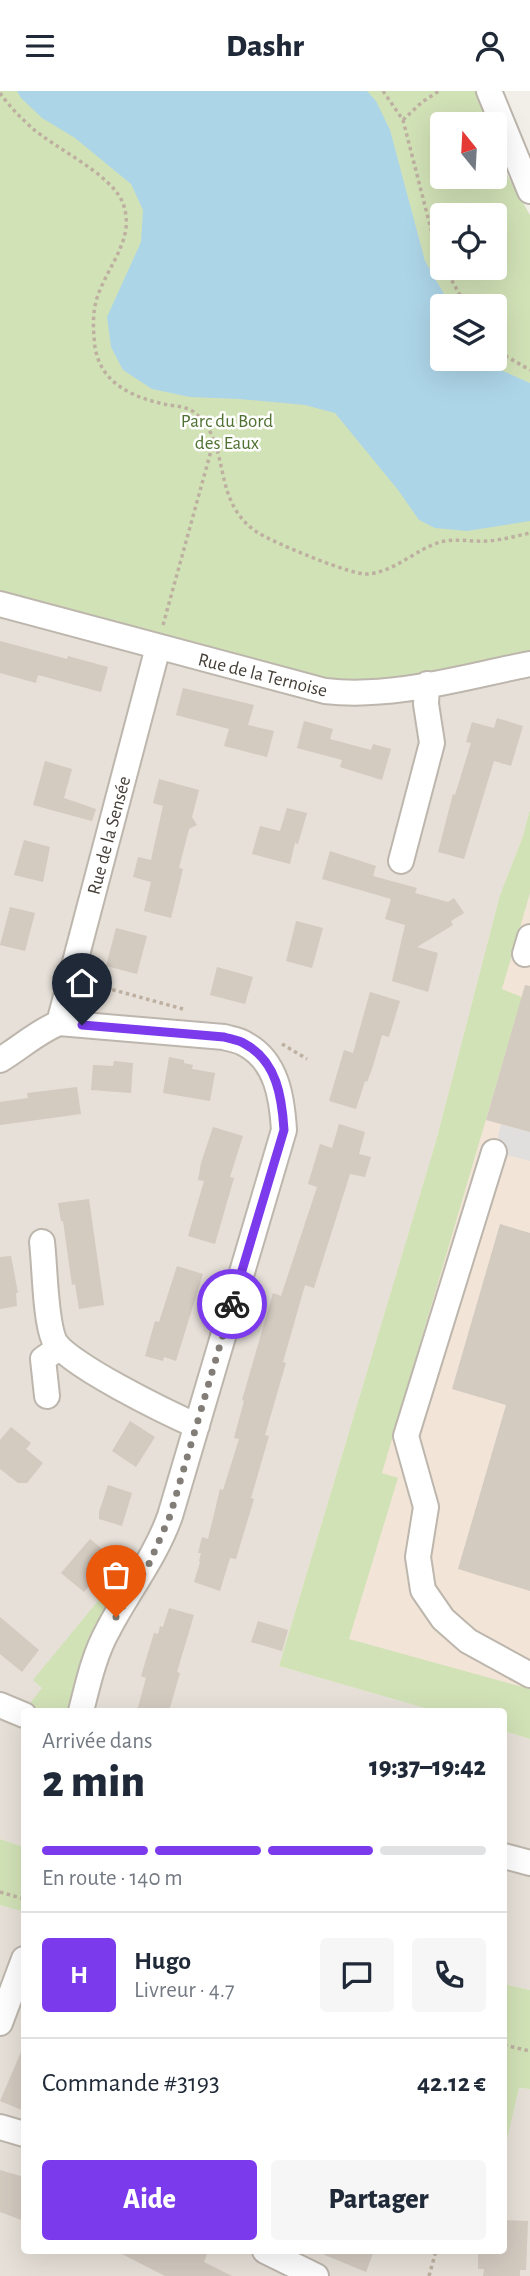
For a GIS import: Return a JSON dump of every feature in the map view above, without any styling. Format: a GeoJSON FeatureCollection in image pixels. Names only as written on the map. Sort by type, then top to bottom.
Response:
{"type":"FeatureCollection","features":[{"type":"Feature","properties":{"kind":"street"},"geometry":{"type":"LineString","coordinates":[[489,91],[499,112]]}},
{"type":"Feature","properties":{"kind":"street"},"geometry":{"type":"LineString","coordinates":[[502,91],[503,112]]}},
{"type":"Feature","properties":{"kind":"street"},"geometry":{"type":"LineString","coordinates":[[508,136],[530,191]]}},
{"type":"Feature","properties":{"kind":"street","name":"Rue de la Ternoise"},"geometry":{"type":"LineString","coordinates":[[0,604],[160,639],[325,691],[353,695],[378,693],[530,664]]}},
{"type":"Feature","properties":{"kind":"street","name":"Rue de la Sensée"},"geometry":{"type":"LineString","coordinates":[[59,1023],[160,639]]}},
{"type":"Feature","properties":{"kind":"street"},"geometry":{"type":"LineString","coordinates":[[401,861],[432,743],[426,704],[427,684]]}},
{"type":"Feature","properties":{"kind":"street"},"geometry":{"type":"LineString","coordinates":[[0,1060],[42,1030],[59,1023],[224,1037],[245,1043],[265,1060],[276,1081],[282,1101],[284,1130],[162,1537],[148,1566],[107,1630],[92,1668],[82,1708]]}},
{"type":"Feature","properties":{"kind":"street"},"geometry":{"type":"LineString","coordinates":[[494,1152],[407,1436],[426,1507],[418,1557],[423,1590],[443,1619],[468,1641],[530,1675]]}},
{"type":"Feature","properties":{"kind":"street"},"geometry":{"type":"LineString","coordinates":[[42,1243],[52,1332],[59,1348],[81,1364],[159,1409],[197,1426]]}},
{"type":"Feature","properties":{"kind":"street"},"geometry":{"type":"LineString","coordinates":[[47,1396],[43,1359],[59,1348]]}},
{"type":"Feature","properties":{"kind":"street"},"geometry":{"type":"LineString","coordinates":[[0,1705],[21,1714]]}},
{"type":"Feature","properties":{"kind":"street"},"geometry":{"type":"LineString","coordinates":[[507,1857],[530,1863]]}},
{"type":"Feature","properties":{"kind":"street"},"geometry":{"type":"LineString","coordinates":[[0,2023],[21,1967]]}},
{"type":"Feature","properties":{"kind":"street"},"geometry":{"type":"LineString","coordinates":[[0,2126],[21,2133]]}},
{"type":"Feature","properties":{"kind":"street"},"geometry":{"type":"LineString","coordinates":[[274,2254],[307,2265]]}},
{"type":"Feature","properties":{"kind":"path"},"geometry":{"type":"LineString","coordinates":[[383,91],[403,120],[430,225]]}},
{"type":"Feature","properties":{"kind":"path"},"geometry":{"type":"LineString","coordinates":[[403,120],[439,91]]}},
{"type":"Feature","properties":{"kind":"path"},"geometry":{"type":"LineString","coordinates":[[0,93],[33,129],[102,178],[123,202],[126,235],[94,310],[96,349],[103,369],[112,381],[130,394],[191,409],[204,421],[215,438],[235,510],[245,523],[261,535],[347,571],[367,574],[393,567],[437,543],[450,540],[487,541],[530,533]]}},
{"type":"Feature","properties":{"kind":"path"},"geometry":{"type":"LineString","coordinates":[[507,357],[530,370]]}},
{"type":"Feature","properties":{"kind":"path"},"geometry":{"type":"LineString","coordinates":[[160,639],[215,438]]}},
{"type":"Feature","properties":{"kind":"path"},"geometry":{"type":"LineString","coordinates":[[0,1892],[21,1898]]}},
{"type":"Feature","properties":{"kind":"path"},"geometry":{"type":"LineString","coordinates":[[507,2046],[530,2051]]}},
{"type":"Feature","properties":{"kind":"path"},"geometry":{"type":"LineString","coordinates":[[429,2276],[435,2254]]}},
{"type":"Feature","properties":{"kind":"shaded area"},"geometry":{"type":"Polygon","coordinates":[[[0,605],[530,664],[530,809],[523,836],[500,895],[436,1141],[279,1666],[425,1708],[21,1708],[21,1846],[0,1839],[0,605]]]}},
{"type":"Feature","properties":{"kind":"shaded area"},"geometry":{"type":"Polygon","coordinates":[[[530,809],[530,1739],[507,1732],[507,1708],[425,1708],[279,1666],[436,1141],[500,895],[523,836],[530,809]]]}},
{"type":"Feature","properties":{"kind":"shaded area"},"geometry":{"type":"Polygon","coordinates":[[[501,1124],[530,1132],[530,1161],[494,1152],[501,1124]]]}},
{"type":"Feature","properties":{"kind":"shaded area"},"geometry":{"type":"Polygon","coordinates":[[[507,1732],[530,1739],[530,1990],[507,1985],[507,1732]]]}},
{"type":"Feature","properties":{"kind":"shaded area"},"geometry":{"type":"Polygon","coordinates":[[[0,1905],[21,1911],[21,2254],[507,2254],[507,2140],[519,2088],[530,2089],[530,2276],[0,2276],[0,1905]]]}},
{"type":"Feature","properties":{"kind":"green space","name":"Parc du Bord des Eaux"},"geometry":{"type":"Polygon","coordinates":[[[0,91],[478,91],[485,112],[430,112],[430,189],[508,189],[508,177],[530,215],[530,664],[378,693],[0,604],[0,91]]]}},
{"type":"Feature","properties":{"kind":"green space"},"geometry":{"type":"Polygon","coordinates":[[[530,809],[530,893],[502,989],[522,997],[382,1473],[398,1478],[349,1639],[530,1689],[530,1739],[507,1732],[507,1708],[425,1708],[279,1666],[436,1141],[500,895],[523,836],[530,809]]]}},
{"type":"Feature","properties":{"kind":"green space"},"geometry":{"type":"Polygon","coordinates":[[[111,1585],[122,1592],[100,1627],[91,1632],[80,1662],[83,1673],[71,1708],[27,1707],[42,1688],[33,1680],[111,1585]]]}},
{"type":"Feature","properties":{"kind":"green space"},"geometry":{"type":"Polygon","coordinates":[[[0,1839],[21,1846],[21,1911],[0,1905],[0,1839]]]}},
{"type":"Feature","properties":{"kind":"green space"},"geometry":{"type":"Polygon","coordinates":[[[507,1985],[530,1990],[530,2089],[519,2088],[507,2140],[507,1985]]]}},
{"type":"Feature","properties":{"kind":"water"},"geometry":{"type":"Polygon","coordinates":[[[17,91],[367,91],[376,101],[390,130],[425,261],[430,270],[430,280],[436,280],[444,294],[430,294],[430,371],[503,371],[530,383],[530,521],[467,531],[435,528],[419,520],[335,413],[305,405],[190,397],[152,389],[123,370],[111,347],[107,317],[141,242],[143,210],[131,184],[75,138],[42,118],[17,91]]]}},
{"type":"Feature","properties":{"kind":"building"},"geometry":{"type":"Polygon","coordinates":[[[0,641],[108,667],[101,692],[38,675],[36,683],[0,673],[0,641]]]}},
{"type":"Feature","properties":{"kind":"building"},"geometry":{"type":"Polygon","coordinates":[[[183,688],[254,705],[248,725],[274,731],[267,757],[224,746],[229,729],[176,715],[183,688]]]}},
{"type":"Feature","properties":{"kind":"building"},"geometry":{"type":"Polygon","coordinates":[[[497,718],[523,726],[511,766],[494,761],[464,859],[438,852],[453,794],[455,795],[471,743],[466,742],[472,722],[494,728],[497,718]]]}},
{"type":"Feature","properties":{"kind":"building"},"geometry":{"type":"Polygon","coordinates":[[[304,721],[333,729],[330,739],[371,750],[373,744],[391,749],[382,780],[340,767],[342,760],[297,748],[304,721]]]}},
{"type":"Feature","properties":{"kind":"building"},"geometry":{"type":"Polygon","coordinates":[[[45,761],[72,769],[64,798],[96,809],[92,821],[33,805],[45,761]]]}},
{"type":"Feature","properties":{"kind":"building"},"geometry":{"type":"Polygon","coordinates":[[[159,779],[199,790],[192,817],[197,825],[189,829],[171,918],[144,911],[151,882],[133,877],[138,857],[151,860],[163,806],[153,803],[159,779]]]}},
{"type":"Feature","properties":{"kind":"building"},"geometry":{"type":"Polygon","coordinates":[[[287,808],[307,813],[290,864],[252,854],[260,826],[280,831],[287,808]]]}},
{"type":"Feature","properties":{"kind":"building"},"geometry":{"type":"Polygon","coordinates":[[[24,840],[50,847],[43,882],[14,875],[24,840]]]}},
{"type":"Feature","properties":{"kind":"building"},"geometry":{"type":"Polygon","coordinates":[[[330,851],[376,866],[373,876],[417,888],[415,893],[448,902],[454,898],[464,913],[451,921],[453,925],[417,947],[438,953],[428,992],[392,981],[405,925],[385,919],[391,899],[322,879],[330,851]]]}},
{"type":"Feature","properties":{"kind":"building"},"geometry":{"type":"Polygon","coordinates":[[[10,907],[35,913],[25,951],[0,945],[10,907]]]}},
{"type":"Feature","properties":{"kind":"building"},"geometry":{"type":"Polygon","coordinates":[[[296,921],[323,928],[312,968],[286,961],[296,921]]]}},
{"type":"Feature","properties":{"kind":"building"},"geometry":{"type":"Polygon","coordinates":[[[116,928],[147,936],[137,974],[106,966],[116,928]]]}},
{"type":"Feature","properties":{"kind":"building"},"geometry":{"type":"Polygon","coordinates":[[[217,967],[253,977],[245,1004],[210,995],[217,967]]]}},
{"type":"Feature","properties":{"kind":"building"},"geometry":{"type":"Polygon","coordinates":[[[525,985],[530,986],[530,1132],[486,1120],[525,985]]]}},
{"type":"Feature","properties":{"kind":"building"},"geometry":{"type":"Polygon","coordinates":[[[370,992],[400,1001],[389,1037],[382,1035],[356,1109],[329,1101],[344,1050],[353,1053],[370,992]]]}},
{"type":"Feature","properties":{"kind":"building"},"geometry":{"type":"Polygon","coordinates":[[[169,1057],[184,1060],[184,1063],[193,1065],[192,1069],[215,1073],[210,1101],[163,1093],[169,1057]]]}},
{"type":"Feature","properties":{"kind":"building"},"geometry":{"type":"Polygon","coordinates":[[[114,1061],[133,1063],[131,1093],[91,1090],[93,1065],[113,1066],[114,1061]]]}},
{"type":"Feature","properties":{"kind":"building"},"geometry":{"type":"Polygon","coordinates":[[[77,1087],[81,1114],[0,1125],[0,1102],[28,1098],[27,1093],[77,1087]]]}},
{"type":"Feature","properties":{"kind":"building"},"geometry":{"type":"Polygon","coordinates":[[[339,1124],[365,1132],[359,1154],[371,1157],[365,1177],[350,1174],[314,1288],[305,1285],[265,1435],[269,1436],[251,1498],[254,1499],[236,1559],[230,1558],[220,1591],[194,1582],[200,1562],[201,1553],[198,1553],[202,1537],[208,1539],[220,1489],[223,1490],[239,1439],[234,1438],[244,1401],[242,1400],[273,1293],[281,1296],[317,1187],[308,1184],[320,1144],[332,1148],[339,1124]]]}},
{"type":"Feature","properties":{"kind":"building"},"geometry":{"type":"Polygon","coordinates":[[[213,1127],[243,1136],[230,1177],[234,1178],[215,1244],[188,1236],[204,1181],[198,1180],[201,1163],[213,1127]]]}},
{"type":"Feature","properties":{"kind":"building"},"geometry":{"type":"Polygon","coordinates":[[[89,1199],[104,1305],[79,1309],[75,1284],[72,1285],[58,1203],[89,1199]]]}},
{"type":"Feature","properties":{"kind":"building"},"geometry":{"type":"Polygon","coordinates":[[[500,1224],[530,1233],[530,1591],[458,1569],[506,1405],[452,1389],[500,1224]]]}},
{"type":"Feature","properties":{"kind":"building"},"geometry":{"type":"Polygon","coordinates":[[[11,1256],[18,1293],[17,1306],[0,1309],[0,1257],[11,1256]]]}},
{"type":"Feature","properties":{"kind":"building"},"geometry":{"type":"Polygon","coordinates":[[[177,1266],[203,1274],[176,1361],[164,1357],[163,1361],[145,1356],[155,1321],[159,1322],[177,1266]]]}},
{"type":"Feature","properties":{"kind":"building"},"geometry":{"type":"Polygon","coordinates":[[[130,1421],[155,1437],[136,1467],[112,1451],[130,1421]]]}},
{"type":"Feature","properties":{"kind":"building"},"geometry":{"type":"Polygon","coordinates":[[[11,1427],[31,1443],[26,1449],[43,1463],[27,1483],[18,1483],[0,1469],[0,1440],[11,1427]]]}},
{"type":"Feature","properties":{"kind":"building"},"geometry":{"type":"Polygon","coordinates":[[[108,1485],[132,1493],[122,1526],[99,1519],[108,1485]]]}},
{"type":"Feature","properties":{"kind":"building"},"geometry":{"type":"Polygon","coordinates":[[[90,1539],[113,1558],[84,1592],[61,1573],[90,1539]]]}},
{"type":"Feature","properties":{"kind":"building"},"geometry":{"type":"Polygon","coordinates":[[[169,1608],[194,1615],[177,1672],[180,1673],[170,1708],[138,1708],[146,1678],[141,1676],[154,1633],[158,1634],[160,1626],[163,1627],[169,1608]]]}},
{"type":"Feature","properties":{"kind":"building"},"geometry":{"type":"Polygon","coordinates":[[[0,1617],[39,1650],[22,1672],[0,1654],[0,1617]]]}},
{"type":"Feature","properties":{"kind":"building"},"geometry":{"type":"Polygon","coordinates":[[[258,1621],[288,1630],[282,1651],[251,1642],[258,1621]]]}},
{"type":"Feature","properties":{"kind":"building"},"geometry":{"type":"Polygon","coordinates":[[[21,2052],[21,2110],[0,2101],[21,2052]]]}},
{"type":"Feature","properties":{"kind":"building"},"geometry":{"type":"Polygon","coordinates":[[[0,2170],[21,2176],[21,2220],[0,2212],[0,2170]]]}},
{"type":"Feature","properties":{"kind":"building"},"geometry":{"type":"Polygon","coordinates":[[[507,2220],[528,2221],[526,2270],[520,2270],[520,2276],[483,2276],[484,2269],[478,2269],[478,2254],[507,2254],[507,2220]]]}},
{"type":"Feature","properties":{"kind":"building"},"geometry":{"type":"Polygon","coordinates":[[[122,2254],[207,2254],[204,2262],[232,2276],[165,2276],[122,2254]]]}},
{"type":"Feature","properties":{"kind":"building"},"geometry":{"type":"Polygon","coordinates":[[[322,2254],[373,2254],[366,2272],[322,2254]]]}},
{"type":"Feature","properties":{"kind":"way so far"},"geometry":{"type":"LineString","coordinates":[[116,1617],[148,1566],[170,1516],[232,1304]]}},
{"type":"Feature","properties":{"kind":"route"},"geometry":{"type":"LineString","coordinates":[[82,1025],[224,1037],[245,1043],[265,1060],[272,1073],[282,1101],[284,1130],[232,1304]]}}]}
